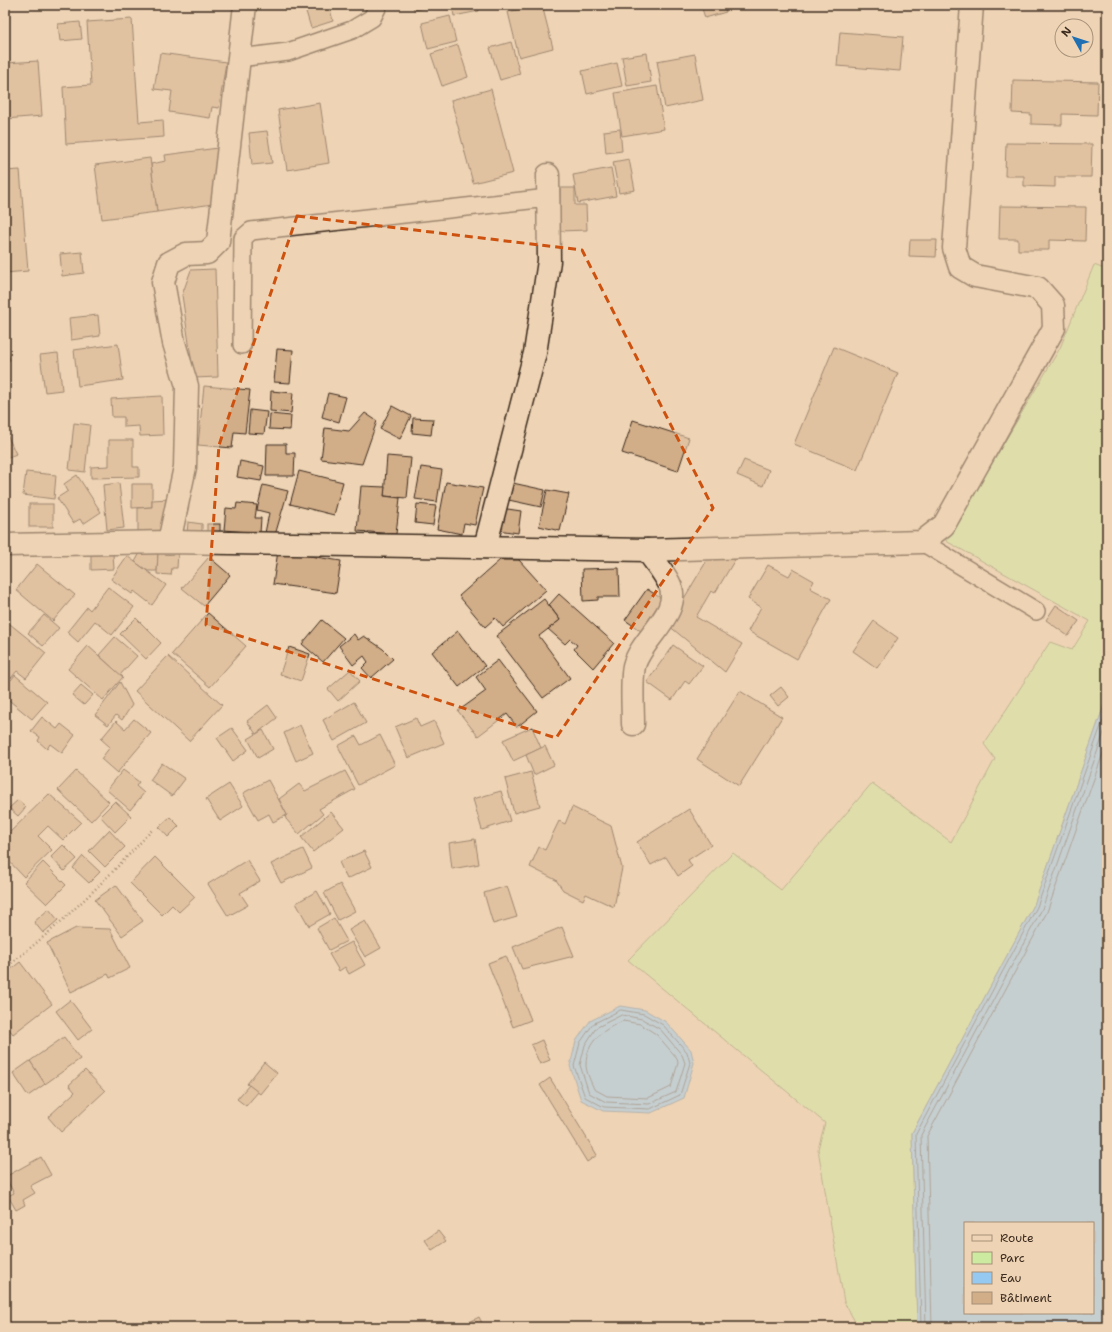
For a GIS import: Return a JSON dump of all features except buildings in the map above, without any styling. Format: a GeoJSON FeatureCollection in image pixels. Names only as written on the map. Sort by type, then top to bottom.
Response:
{"type":"FeatureCollection","features":[{"type":"Feature","properties":{"kind":"street"},"geometry":{"type":"LineString","coordinates":[[169,542],[185,467],[187,386],[174,343],[163,282],[169,263],[186,254],[207,253],[218,242],[245,5]]}},
{"type":"Feature","properties":{"kind":"street"},"geometry":{"type":"LineString","coordinates":[[5,545],[169,542],[646,550],[922,542],[944,525],[1054,328],[1053,305],[1038,288],[975,276],[960,267],[954,248],[972,5]]}},
{"type":"Feature","properties":{"kind":"street"},"geometry":{"type":"LineString","coordinates":[[485,547],[535,353],[549,261],[548,175]]}},
{"type":"Feature","properties":{"kind":"street"},"geometry":{"type":"LineString","coordinates":[[633,724],[634,666],[642,647],[669,612],[673,597],[670,584],[646,550]]}},
{"type":"Feature","properties":{"kind":"lane"},"geometry":{"type":"LineString","coordinates":[[239,58],[288,52],[352,30],[372,18],[378,6]]}},
{"type":"Feature","properties":{"kind":"lane"},"geometry":{"type":"LineString","coordinates":[[242,345],[243,238],[251,231],[548,198]]}},
{"type":"Feature","properties":{"kind":"lane"},"geometry":{"type":"LineString","coordinates":[[922,542],[1036,611]]}},
{"type":"Feature","properties":{"kind":"path"},"geometry":{"type":"LineString","coordinates":[[5,968],[36,944],[110,876],[153,829]]}},
{"type":"Feature","properties":{"kind":"highlighted area"},"geometry":{"type":"Polygon","coordinates":[[[297,216],[582,250],[713,508],[556,738],[206,625],[219,445],[297,216]]]}},
{"type":"Feature","properties":{"kind":"green space"},"geometry":{"type":"Polygon","coordinates":[[[1094,265],[1107,270],[1107,697],[1034,905],[912,1133],[917,1327],[858,1327],[844,1302],[818,1149],[825,1123],[628,960],[733,853],[781,890],[872,783],[951,842],[995,759],[984,744],[1050,642],[1072,650],[1090,621],[946,541],[1060,348],[1094,265]]]}},
{"type":"Feature","properties":{"kind":"water"},"geometry":{"type":"Polygon","coordinates":[[[1107,697],[1107,1327],[917,1327],[912,1133],[1034,905],[1107,697]]]}},
{"type":"Feature","properties":{"kind":"water"},"geometry":{"type":"Polygon","coordinates":[[[620,1006],[645,1010],[666,1022],[691,1050],[694,1063],[684,1098],[651,1113],[603,1111],[581,1100],[570,1066],[576,1041],[590,1021],[620,1006]]]}}]}
